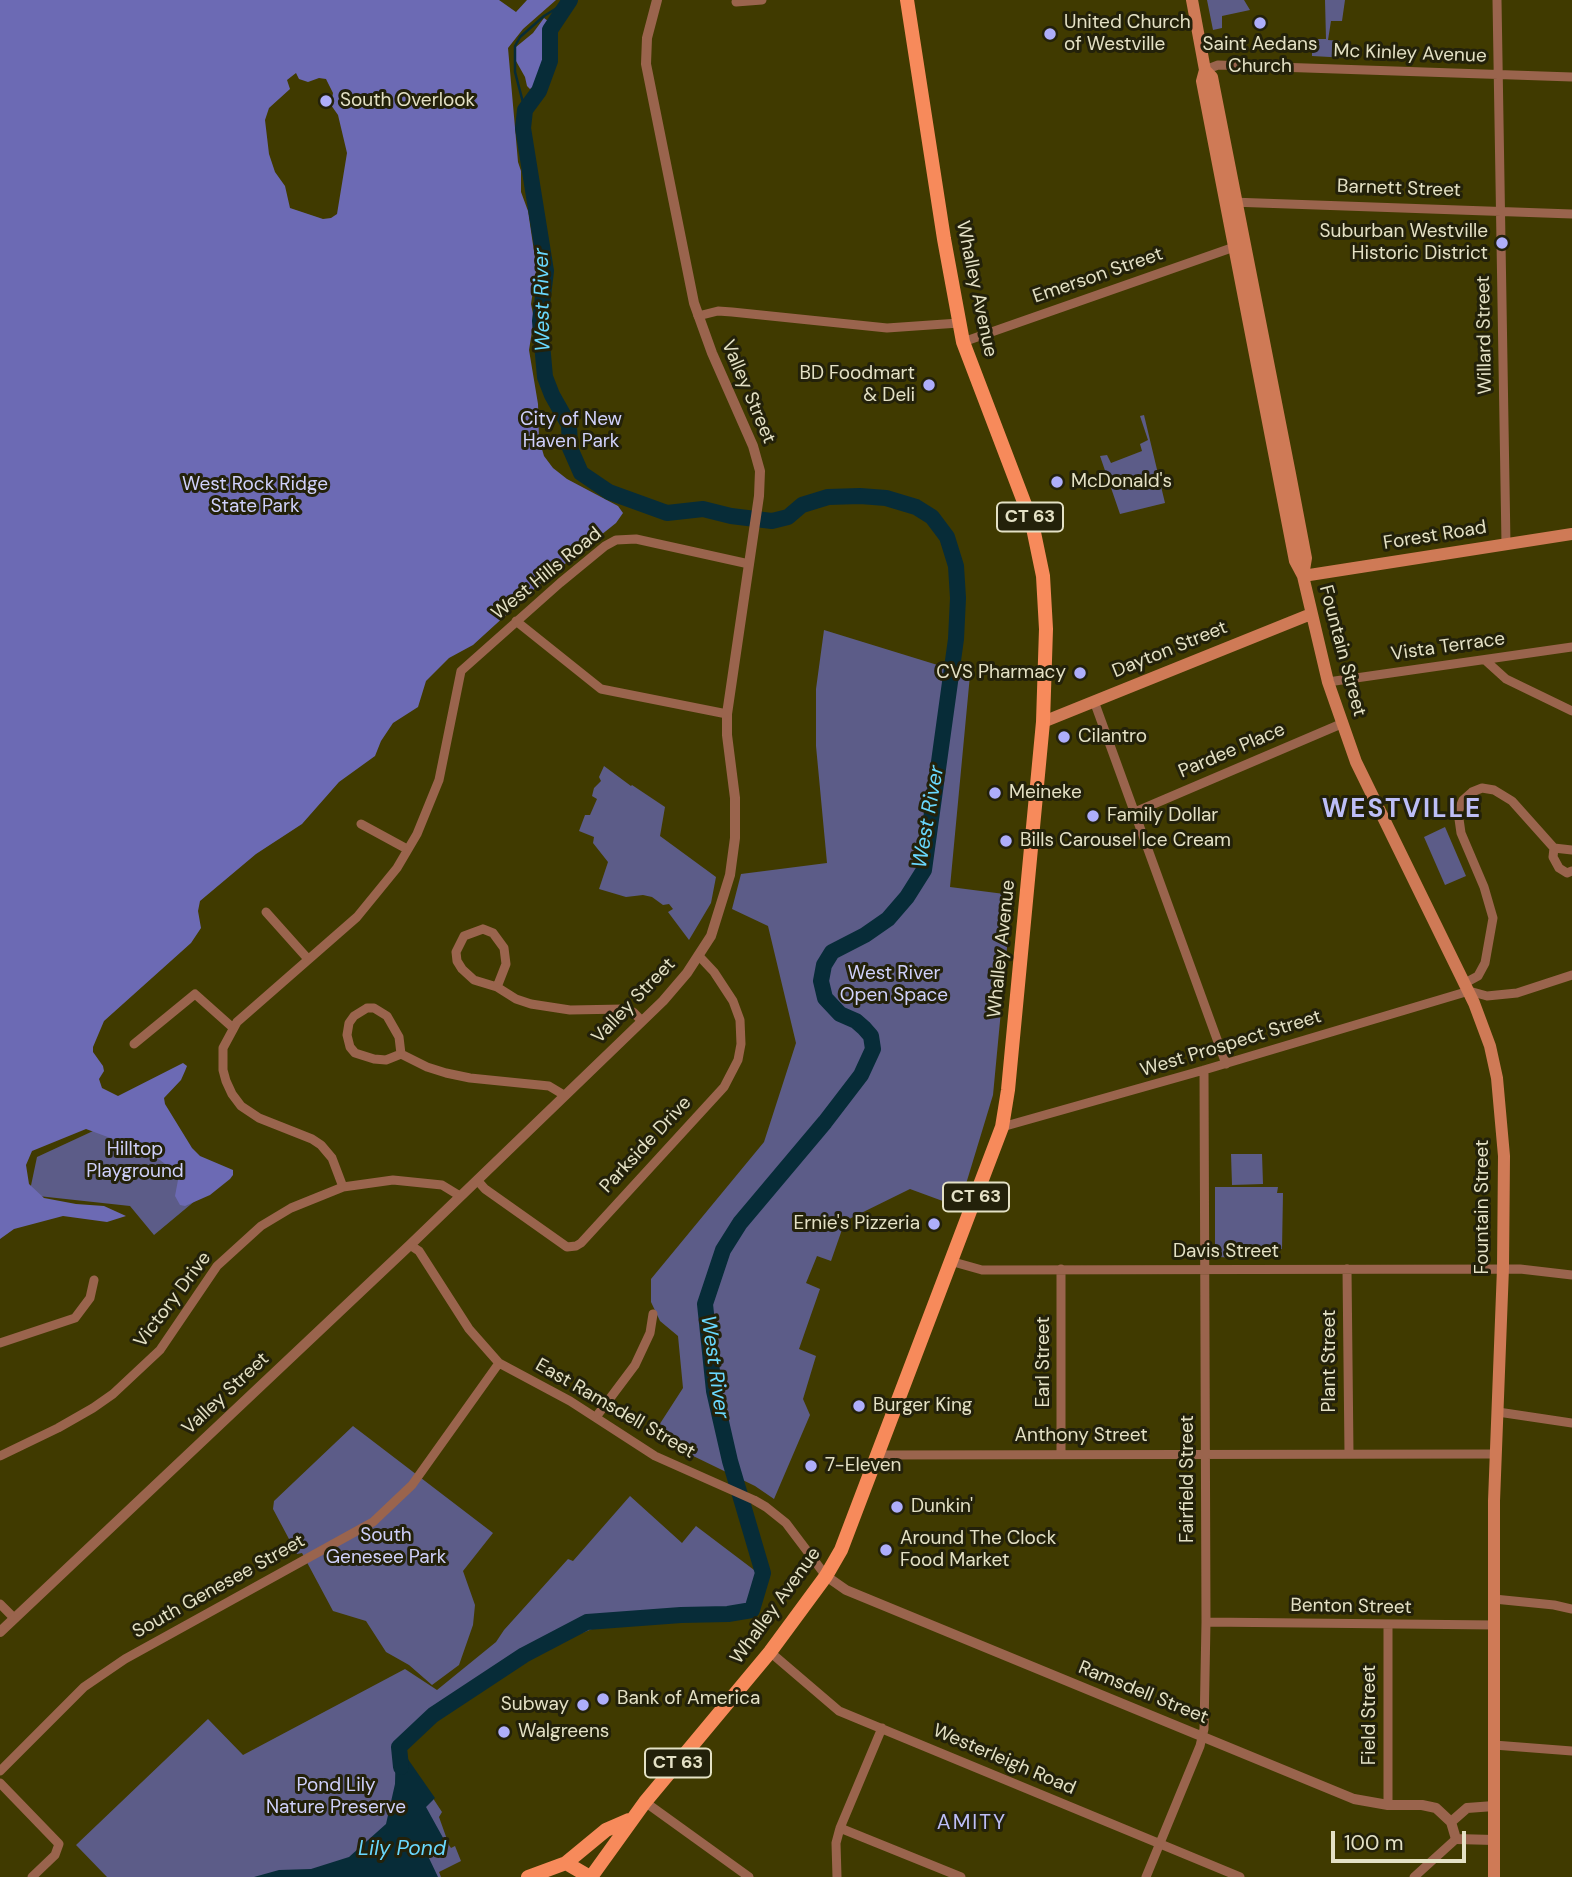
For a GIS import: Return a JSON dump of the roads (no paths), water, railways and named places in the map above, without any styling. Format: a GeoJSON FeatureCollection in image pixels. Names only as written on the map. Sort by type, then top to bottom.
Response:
{"type":"FeatureCollection","features":[{"type":"Feature","properties":{"kind":"main road","name":"Whalley Avenue"},"geometry":{"type":"LineString","coordinates":[[566,1863],[591,1877],[645,1801],[770,1653],[826,1576],[841,1550],[1002,1127],[1008,1090],[1043,722],[1046,629],[1043,576],[1036,541],[1013,469],[963,342],[907,0]]}},
{"type":"Feature","properties":{"kind":"main road","name":"Fountain Street"},"geometry":{"type":"LineString","coordinates":[[1192,0],[1205,70],[1202,80],[1231,202],[1284,475],[1306,558],[1303,576],[1328,682],[1356,762],[1467,987],[1490,1046],[1499,1091],[1504,1156],[1496,1454],[1494,1877]]}},
{"type":"Feature","properties":{"kind":"main road","name":"Forest Road"},"geometry":{"type":"LineString","coordinates":[[1303,576],[1572,534]]}},
{"type":"Feature","properties":{"kind":"main road","name":"Dayton Street"},"geometry":{"type":"LineString","coordinates":[[1043,722],[1311,614]]}},
{"type":"Feature","properties":{"kind":"main road","name":"Whalley Avenue"},"geometry":{"type":"LineString","coordinates":[[528,1877],[566,1863],[606,1830],[633,1818]]}},
{"type":"Feature","properties":{"kind":"street","name":"Valley Street"},"geometry":{"type":"LineString","coordinates":[[0,1632],[410,1245],[642,1021],[677,985],[711,936],[730,875],[735,838],[727,714],[759,496],[760,471],[757,457],[698,316],[646,64],[647,38],[657,0]]}},
{"type":"Feature","properties":{"kind":"street"},"geometry":{"type":"LineString","coordinates":[[736,2],[762,0]]}},
{"type":"Feature","properties":{"kind":"street","name":"Willard Street"},"geometry":{"type":"LineString","coordinates":[[1497,0],[1507,544]]}},
{"type":"Feature","properties":{"kind":"street","name":"Mc Kinley Avenue"},"geometry":{"type":"LineString","coordinates":[[1205,70],[1218,65],[1572,77]]}},
{"type":"Feature","properties":{"kind":"street","name":"Barnett Street"},"geometry":{"type":"LineString","coordinates":[[1231,202],[1572,214]]}},
{"type":"Feature","properties":{"kind":"street","name":"Emerson Street"},"geometry":{"type":"LineString","coordinates":[[963,342],[1240,246]]}},
{"type":"Feature","properties":{"kind":"street"},"geometry":{"type":"LineString","coordinates":[[698,316],[718,311],[887,327],[959,323]]}},
{"type":"Feature","properties":{"kind":"street","name":"West Hills Road"},"geometry":{"type":"LineString","coordinates":[[407,849],[430,806],[439,780],[461,671],[605,546],[616,540],[631,538],[749,564]]}},
{"type":"Feature","properties":{"kind":"street"},"geometry":{"type":"LineString","coordinates":[[516,621],[601,689],[727,714]]}},
{"type":"Feature","properties":{"kind":"street","name":"Vista Terrace"},"geometry":{"type":"LineString","coordinates":[[1328,682],[1572,648]]}},
{"type":"Feature","properties":{"kind":"street"},"geometry":{"type":"LineString","coordinates":[[1485,660],[1506,679],[1572,711]]}},
{"type":"Feature","properties":{"kind":"street"},"geometry":{"type":"LineString","coordinates":[[1094,701],[1226,1064]]}},
{"type":"Feature","properties":{"kind":"street","name":"Pardee Place"},"geometry":{"type":"LineString","coordinates":[[1135,812],[1342,724]]}},
{"type":"Feature","properties":{"kind":"street"},"geometry":{"type":"LineString","coordinates":[[1572,850],[1554,848],[1512,801],[1494,790],[1482,788],[1472,792],[1458,812],[1461,833],[1484,887],[1493,918],[1485,963],[1478,976],[1467,987],[1487,996],[1517,993],[1572,975]]}},
{"type":"Feature","properties":{"kind":"street"},"geometry":{"type":"LineString","coordinates":[[343,1187],[332,1158],[321,1145],[249,1112],[232,1094],[223,1070],[222,1058],[223,1048],[232,1027],[357,917],[388,880],[407,849],[361,824]]}},
{"type":"Feature","properties":{"kind":"street"},"geometry":{"type":"LineString","coordinates":[[1554,848],[1553,857],[1559,868],[1567,873],[1572,871]]}},
{"type":"Feature","properties":{"kind":"street"},"geometry":{"type":"LineString","coordinates":[[267,912],[308,959]]}},
{"type":"Feature","properties":{"kind":"street"},"geometry":{"type":"LineString","coordinates":[[497,987],[506,964],[500,940],[483,929],[464,936],[456,953],[461,969],[480,983],[497,987],[530,1004],[570,1010],[624,1009],[633,1012],[642,1021]]}},
{"type":"Feature","properties":{"kind":"street","name":"Parkside Drive"},"geometry":{"type":"LineString","coordinates":[[477,1180],[485,1189],[567,1247],[576,1246],[580,1242],[724,1087],[735,1068],[741,1044],[740,1020],[724,986],[699,956]]}},
{"type":"Feature","properties":{"kind":"street","name":"West Prospect Street"},"geometry":{"type":"LineString","coordinates":[[1002,1127],[1226,1064],[1467,987]]}},
{"type":"Feature","properties":{"kind":"street"},"geometry":{"type":"LineString","coordinates":[[134,1044],[195,994],[232,1027]]}},
{"type":"Feature","properties":{"kind":"street"},"geometry":{"type":"LineString","coordinates":[[401,1055],[398,1037],[387,1016],[380,1010],[367,1008],[354,1016],[349,1023],[347,1035],[350,1046],[363,1056],[386,1060],[401,1055],[446,1073],[504,1083],[549,1086],[564,1096]]}},
{"type":"Feature","properties":{"kind":"street","name":"Fairfield Street"},"geometry":{"type":"LineString","coordinates":[[1146,1877],[1202,1737],[1206,1622],[1204,1070]]}},
{"type":"Feature","properties":{"kind":"street","name":"Victory Drive"},"geometry":{"type":"LineString","coordinates":[[0,1456],[70,1421],[113,1394],[160,1350],[218,1266],[243,1240],[291,1208],[343,1187],[393,1180],[418,1181],[448,1187],[460,1196]]}},
{"type":"Feature","properties":{"kind":"street","name":"East Ramsdell Street"},"geometry":{"type":"LineString","coordinates":[[410,1245],[419,1251],[469,1329],[499,1363],[553,1391],[655,1456],[754,1500],[786,1523],[826,1576]]}},
{"type":"Feature","properties":{"kind":"street","name":"Davis Street"},"geometry":{"type":"LineString","coordinates":[[950,1261],[982,1270],[1503,1268],[1572,1275]]}},
{"type":"Feature","properties":{"kind":"street","name":"Earl Street"},"geometry":{"type":"LineString","coordinates":[[1060,1269],[1061,1454]]}},
{"type":"Feature","properties":{"kind":"street","name":"Plant Street"},"geometry":{"type":"LineString","coordinates":[[1347,1269],[1349,1454]]}},
{"type":"Feature","properties":{"kind":"street"},"geometry":{"type":"LineString","coordinates":[[1,1340],[75,1318],[90,1298],[94,1280]]}},
{"type":"Feature","properties":{"kind":"street"},"geometry":{"type":"LineString","coordinates":[[596,1417],[635,1365],[650,1333],[653,1314]]}},
{"type":"Feature","properties":{"kind":"street","name":"South Genesee Street"},"geometry":{"type":"LineString","coordinates":[[0,1772],[84,1687],[125,1659],[373,1522],[412,1485],[499,1363]]}},
{"type":"Feature","properties":{"kind":"street"},"geometry":{"type":"LineString","coordinates":[[1498,1412],[1572,1423]]}},
{"type":"Feature","properties":{"kind":"street","name":"Anthony Street"},"geometry":{"type":"LineString","coordinates":[[876,1455],[1496,1454]]}},
{"type":"Feature","properties":{"kind":"street","name":"Ramsdell Street"},"geometry":{"type":"LineString","coordinates":[[826,1576],[855,1594],[1354,1799],[1388,1805],[1432,1807],[1451,1822]]}},
{"type":"Feature","properties":{"kind":"street"},"geometry":{"type":"LineString","coordinates":[[1494,1599],[1572,1609]]}},
{"type":"Feature","properties":{"kind":"street"},"geometry":{"type":"LineString","coordinates":[[0,1604],[15,1618]]}},
{"type":"Feature","properties":{"kind":"street","name":"Benton Street"},"geometry":{"type":"LineString","coordinates":[[1206,1622],[1495,1625]]}},
{"type":"Feature","properties":{"kind":"street","name":"Field Street"},"geometry":{"type":"LineString","coordinates":[[1388,1625],[1388,1805]]}},
{"type":"Feature","properties":{"kind":"street","name":"Westerleigh Road"},"geometry":{"type":"LineString","coordinates":[[770,1653],[839,1711],[1240,1877]]}},
{"type":"Feature","properties":{"kind":"street"},"geometry":{"type":"LineString","coordinates":[[837,1877],[836,1843],[840,1828],[882,1728]]}},
{"type":"Feature","properties":{"kind":"street"},"geometry":{"type":"LineString","coordinates":[[1494,1745],[1572,1751]]}},
{"type":"Feature","properties":{"kind":"street"},"geometry":{"type":"LineString","coordinates":[[0,1783],[59,1844],[55,1855],[32,1877]]}},
{"type":"Feature","properties":{"kind":"street"},"geometry":{"type":"LineString","coordinates":[[645,1801],[749,1877]]}},
{"type":"Feature","properties":{"kind":"street"},"geometry":{"type":"LineString","coordinates":[[1456,1839],[1451,1822],[1467,1808],[1494,1807]]}},
{"type":"Feature","properties":{"kind":"street"},"geometry":{"type":"LineString","coordinates":[[840,1828],[961,1877]]}},
{"type":"Feature","properties":{"kind":"street"},"geometry":{"type":"LineString","coordinates":[[1414,1877],[1456,1839],[1494,1840]]}},
{"type":"Feature","properties":{"kind":"water","name":"Lily Pond"},"geometry":{"type":"Polygon","coordinates":[[[396,1742],[435,1798],[426,1807],[447,1845],[428,1856],[438,1877],[254,1877],[279,1870],[311,1869],[349,1857],[386,1824],[395,1784],[396,1742]]]}},
{"type":"Feature","properties":{"kind":"waterway"},"geometry":{"type":"LineString","coordinates":[[525,110],[515,72],[515,46],[520,37],[544,16],[570,0]]}},
{"type":"Feature","properties":{"kind":"waterway","name":"West River"},"geometry":{"type":"LineString","coordinates":[[401,1767],[399,1747],[433,1715],[524,1655],[587,1622],[728,1614],[752,1610],[763,1573],[730,1461],[714,1391],[705,1304],[723,1250],[740,1223],[861,1075],[873,1049],[871,1036],[864,1028],[840,1014],[825,998],[821,981],[824,965],[832,952],[865,935],[888,919],[907,897],[924,870],[956,639],[956,566],[947,537],[932,517],[916,507],[886,498],[860,496],[828,497],[802,505],[788,517],[772,521],[703,509],[667,513],[609,492],[581,473],[570,448],[569,425],[545,377],[540,321],[546,271],[523,128],[525,110],[539,91],[550,61],[550,30],[570,0]]}},
{"type":"Feature","properties":{"kind":"place","name":"Saint Aedans Church"},"geometry":{"type":"Point","coordinates":[1260,23]}},
{"type":"Feature","properties":{"kind":"place","name":"United Church of Westville"},"geometry":{"type":"Point","coordinates":[1050,34]}},
{"type":"Feature","properties":{"kind":"place","name":"South Overlook"},"geometry":{"type":"Point","coordinates":[326,101]}},
{"type":"Feature","properties":{"kind":"place","name":"Suburban Westville Historic District"},"geometry":{"type":"Point","coordinates":[1502,243]}},
{"type":"Feature","properties":{"kind":"place","name":"BD Foodmart & Deli"},"geometry":{"type":"Point","coordinates":[929,385]}},
{"type":"Feature","properties":{"kind":"place","name":"McDonald's"},"geometry":{"type":"Point","coordinates":[1057,482]}},
{"type":"Feature","properties":{"kind":"place","name":"CVS Pharmacy"},"geometry":{"type":"Point","coordinates":[1080,673]}},
{"type":"Feature","properties":{"kind":"place","name":"Cilantro"},"geometry":{"type":"Point","coordinates":[1064,737]}},
{"type":"Feature","properties":{"kind":"place","name":"Meineke"},"geometry":{"type":"Point","coordinates":[995,793]}},
{"type":"Feature","properties":{"kind":"place","name":"Family Dollar"},"geometry":{"type":"Point","coordinates":[1093,816]}},
{"type":"Feature","properties":{"kind":"place","name":"Bills Carousel Ice Cream"},"geometry":{"type":"Point","coordinates":[1006,841]}},
{"type":"Feature","properties":{"kind":"place","name":"Ernie's Pizzeria"},"geometry":{"type":"Point","coordinates":[934,1224]}},
{"type":"Feature","properties":{"kind":"place","name":"Burger King"},"geometry":{"type":"Point","coordinates":[859,1406]}},
{"type":"Feature","properties":{"kind":"place","name":"7-Eleven"},"geometry":{"type":"Point","coordinates":[811,1466]}},
{"type":"Feature","properties":{"kind":"place","name":"Dunkin'"},"geometry":{"type":"Point","coordinates":[897,1507]}},
{"type":"Feature","properties":{"kind":"place","name":"Around The Clock Food Market"},"geometry":{"type":"Point","coordinates":[886,1550]}},
{"type":"Feature","properties":{"kind":"place","name":"Bank of America"},"geometry":{"type":"Point","coordinates":[603,1699]}},
{"type":"Feature","properties":{"kind":"place","name":"Subway"},"geometry":{"type":"Point","coordinates":[583,1705]}},
{"type":"Feature","properties":{"kind":"place","name":"Walgreens"},"geometry":{"type":"Point","coordinates":[504,1732]}},
{"type":"Feature","properties":{"kind":"district","name":"WESTVILLE"},"geometry":{"type":"Point","coordinates":[1402,810]}},
{"type":"Feature","properties":{"kind":"district","name":"AMITY"},"geometry":{"type":"Point","coordinates":[972,1823]}},
{"type":"Feature","properties":{"kind":"park label","name":"City of New Haven Park"},"geometry":{"type":"Point","coordinates":[571,431]}},
{"type":"Feature","properties":{"kind":"park label","name":"West Rock Ridge State Park"},"geometry":{"type":"Point","coordinates":[255,496]}},
{"type":"Feature","properties":{"kind":"park label","name":"West River Open Space"},"geometry":{"type":"Point","coordinates":[894,985]}},
{"type":"Feature","properties":{"kind":"park label","name":"Hilltop Playground"},"geometry":{"type":"Point","coordinates":[135,1161]}},
{"type":"Feature","properties":{"kind":"park label","name":"South Genesee Park"},"geometry":{"type":"Point","coordinates":[386,1547]}},
{"type":"Feature","properties":{"kind":"park label","name":"Pond Lily Nature Preserve"},"geometry":{"type":"Point","coordinates":[336,1797]}}]}
